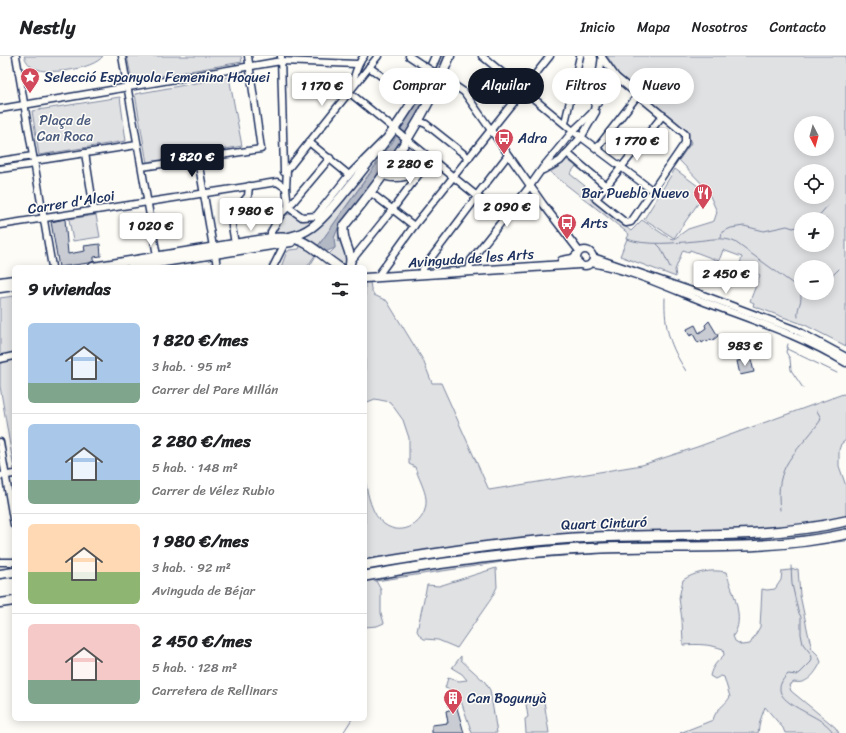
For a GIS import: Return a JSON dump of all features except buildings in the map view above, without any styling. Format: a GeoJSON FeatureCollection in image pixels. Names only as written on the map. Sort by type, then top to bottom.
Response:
{"type":"FeatureCollection","features":[{"type":"Feature","properties":{"kind":"highway","name":"Quart Cinturó"},"geometry":{"type":"LineString","coordinates":[[369,565],[456,550],[536,541],[616,536],[759,534],[830,524],[846,520]]}},
{"type":"Feature","properties":{"kind":"highway","name":"Quart Cinturó"},"geometry":{"type":"LineString","coordinates":[[367,576],[479,558],[547,551],[602,548],[755,545],[828,538],[846,534]]}},
{"type":"Feature","properties":{"kind":"highway"},"geometry":{"type":"LineString","coordinates":[[828,538],[836,539],[846,537]]}},
{"type":"Feature","properties":{"kind":"main road"},"geometry":{"type":"LineString","coordinates":[[431,68],[436,56]]}},
{"type":"Feature","properties":{"kind":"main road"},"geometry":{"type":"LineString","coordinates":[[350,265],[343,230],[344,226],[383,175],[419,121],[439,84],[450,56]]}},
{"type":"Feature","properties":{"kind":"main road"},"geometry":{"type":"LineString","coordinates":[[214,250],[244,249],[287,240],[317,223],[359,174],[411,104]]}},
{"type":"Feature","properties":{"kind":"main road"},"geometry":{"type":"LineString","coordinates":[[244,249],[263,243],[269,237]]}},
{"type":"Feature","properties":{"kind":"main road"},"geometry":{"type":"LineString","coordinates":[[142,265],[269,237],[305,245],[330,264]]}},
{"type":"Feature","properties":{"kind":"main road","name":"Avinguda de les Arts"},"geometry":{"type":"LineString","coordinates":[[367,278],[559,262],[578,257]]}},
{"type":"Feature","properties":{"kind":"main road"},"geometry":{"type":"LineString","coordinates":[[119,265],[157,262]]}},
{"type":"Feature","properties":{"kind":"main road","name":"Avinguda de les Arts"},"geometry":{"type":"LineString","coordinates":[[367,274],[422,270],[469,269]]}},
{"type":"Feature","properties":{"kind":"main road"},"geometry":{"type":"LineString","coordinates":[[0,282],[12,280]]}},
{"type":"Feature","properties":{"kind":"main road"},"geometry":{"type":"LineString","coordinates":[[0,288],[12,286]]}},
{"type":"Feature","properties":{"kind":"main road"},"geometry":{"type":"LineString","coordinates":[[0,574],[12,572]]}},
{"type":"Feature","properties":{"kind":"main road"},"geometry":{"type":"LineString","coordinates":[[0,603],[12,601]]}},
{"type":"Feature","properties":{"kind":"street"},"geometry":{"type":"LineString","coordinates":[[16,56],[52,265]]}},
{"type":"Feature","properties":{"kind":"street"},"geometry":{"type":"LineString","coordinates":[[122,56],[157,262]]}},
{"type":"Feature","properties":{"kind":"street"},"geometry":{"type":"LineString","coordinates":[[142,168],[262,149],[248,67],[248,56]]}},
{"type":"Feature","properties":{"kind":"street"},"geometry":{"type":"LineString","coordinates":[[286,188],[277,182],[284,176],[286,168],[350,88],[357,70],[357,64],[364,56]]}},
{"type":"Feature","properties":{"kind":"street"},"geometry":{"type":"LineString","coordinates":[[286,168],[350,93],[378,56]]}},
{"type":"Feature","properties":{"kind":"street"},"geometry":{"type":"LineString","coordinates":[[409,56],[464,92],[578,257],[586,266],[592,260]]}},
{"type":"Feature","properties":{"kind":"street"},"geometry":{"type":"LineString","coordinates":[[482,56],[496,68]]}},
{"type":"Feature","properties":{"kind":"street"},"geometry":{"type":"LineString","coordinates":[[540,68],[550,56]]}},
{"type":"Feature","properties":{"kind":"street"},"geometry":{"type":"LineString","coordinates":[[565,123],[580,56]]}},
{"type":"Feature","properties":{"kind":"street"},"geometry":{"type":"LineString","coordinates":[[601,56],[610,68]]}},
{"type":"Feature","properties":{"kind":"street"},"geometry":{"type":"LineString","coordinates":[[469,269],[471,260],[504,218],[552,157],[594,110],[601,56]]}},
{"type":"Feature","properties":{"kind":"street"},"geometry":{"type":"LineString","coordinates":[[0,109],[248,67],[281,59],[357,64]]}},
{"type":"Feature","properties":{"kind":"street"},"geometry":{"type":"LineString","coordinates":[[281,59],[288,207],[302,217],[316,216],[349,175],[378,144],[387,138]]}},
{"type":"Feature","properties":{"kind":"street"},"geometry":{"type":"LineString","coordinates":[[369,67],[379,74]]}},
{"type":"Feature","properties":{"kind":"street"},"geometry":{"type":"LineString","coordinates":[[621,81],[629,88]]}},
{"type":"Feature","properties":{"kind":"street"},"geometry":{"type":"LineString","coordinates":[[350,93],[438,166],[504,218]]}},
{"type":"Feature","properties":{"kind":"street"},"geometry":{"type":"LineString","coordinates":[[380,273],[414,226],[512,104]]}},
{"type":"Feature","properties":{"kind":"street"},"geometry":{"type":"LineString","coordinates":[[541,104],[621,168],[653,191]]}},
{"type":"Feature","properties":{"kind":"street"},"geometry":{"type":"LineString","coordinates":[[541,171],[557,163],[567,154],[582,136],[596,111],[598,104]]}},
{"type":"Feature","properties":{"kind":"street"},"geometry":{"type":"LineString","coordinates":[[597,148],[631,104]]}},
{"type":"Feature","properties":{"kind":"street"},"geometry":{"type":"LineString","coordinates":[[649,104],[663,115],[685,134],[685,143],[631,222],[626,223],[596,199],[663,115]]}},
{"type":"Feature","properties":{"kind":"street"},"geometry":{"type":"LineString","coordinates":[[419,121],[426,124],[469,158]]}},
{"type":"Feature","properties":{"kind":"street"},"geometry":{"type":"LineString","coordinates":[[308,142],[330,158],[349,175]]}},
{"type":"Feature","properties":{"kind":"street"},"geometry":{"type":"LineString","coordinates":[[0,161],[34,160],[137,145]]}},
{"type":"Feature","properties":{"kind":"street"},"geometry":{"type":"LineString","coordinates":[[85,153],[94,210]]}},
{"type":"Feature","properties":{"kind":"street"},"geometry":{"type":"LineString","coordinates":[[567,154],[606,186]]}},
{"type":"Feature","properties":{"kind":"street"},"geometry":{"type":"LineString","coordinates":[[422,270],[477,197],[477,194],[508,155]]}},
{"type":"Feature","properties":{"kind":"street"},"geometry":{"type":"LineString","coordinates":[[552,157],[553,161],[557,163]]}},
{"type":"Feature","properties":{"kind":"street"},"geometry":{"type":"LineString","coordinates":[[269,237],[281,214],[330,158]]}},
{"type":"Feature","properties":{"kind":"street"},"geometry":{"type":"LineString","coordinates":[[0,169],[34,160]]}},
{"type":"Feature","properties":{"kind":"street"},"geometry":{"type":"LineString","coordinates":[[198,160],[217,265]]}},
{"type":"Feature","properties":{"kind":"street"},"geometry":{"type":"LineString","coordinates":[[383,175],[391,179],[419,174],[438,166]]}},
{"type":"Feature","properties":{"kind":"street"},"geometry":{"type":"LineString","coordinates":[[350,265],[419,174]]}},
{"type":"Feature","properties":{"kind":"street","name":"Carrer d'Alcoi"},"geometry":{"type":"LineString","coordinates":[[0,225],[277,182]]}},
{"type":"Feature","properties":{"kind":"street"},"geometry":{"type":"LineString","coordinates":[[235,244],[232,215],[248,196],[248,186]]}},
{"type":"Feature","properties":{"kind":"street"},"geometry":{"type":"LineString","coordinates":[[370,192],[414,226]]}},
{"type":"Feature","properties":{"kind":"street"},"geometry":{"type":"LineString","coordinates":[[232,215],[269,208],[281,214]]}},
{"type":"Feature","properties":{"kind":"street"},"geometry":{"type":"LineString","coordinates":[[274,265],[287,240]]}},
{"type":"Feature","properties":{"kind":"street"},"geometry":{"type":"LineString","coordinates":[[578,257],[583,250],[589,250],[592,260]]}},
{"type":"Feature","properties":{"kind":"street"},"geometry":{"type":"LineString","coordinates":[[592,260],[695,292],[796,330],[846,357]]}},
{"type":"Feature","properties":{"kind":"street"},"geometry":{"type":"LineString","coordinates":[[592,260],[781,330],[846,363]]}},
{"type":"Feature","properties":{"kind":"street"},"geometry":{"type":"LineString","coordinates":[[0,359],[12,356]]}},
{"type":"Feature","properties":{"kind":"street"},"geometry":{"type":"LineString","coordinates":[[0,442],[3,476],[12,516]]}},
{"type":"Feature","properties":{"kind":"street"},"geometry":{"type":"LineString","coordinates":[[0,562],[12,562]]}},
{"type":"Feature","properties":{"kind":"green space"},"geometry":{"type":"Polygon","coordinates":[[[24,56],[103,56],[98,61],[72,70],[43,71],[32,67],[24,56]]]}},
{"type":"Feature","properties":{"kind":"green space"},"geometry":{"type":"Polygon","coordinates":[[[127,56],[241,56],[242,62],[132,81],[127,56]]]}},
{"type":"Feature","properties":{"kind":"green space"},"geometry":{"type":"Polygon","coordinates":[[[607,56],[846,56],[846,346],[805,325],[753,306],[754,303],[750,301],[760,275],[739,267],[742,257],[723,250],[719,261],[690,250],[689,252],[683,250],[675,270],[676,277],[620,256],[629,234],[550,172],[560,166],[566,159],[576,166],[570,174],[595,194],[590,199],[631,231],[642,220],[669,238],[674,239],[688,229],[714,221],[717,212],[707,189],[679,160],[691,143],[686,130],[654,104],[694,104],[694,68],[629,68],[629,83],[621,77],[621,68],[615,68],[607,56]]]}},
{"type":"Feature","properties":{"kind":"green space"},"geometry":{"type":"Polygon","coordinates":[[[229,77],[242,146],[147,163],[135,94],[229,77]]]}},
{"type":"Feature","properties":{"kind":"green space","name":"Plaça de Can Roca"},"geometry":{"type":"Polygon","coordinates":[[[120,97],[126,141],[39,155],[32,111],[120,97]]]}},
{"type":"Feature","properties":{"kind":"green space"},"geometry":{"type":"Polygon","coordinates":[[[393,136],[395,137],[318,246],[320,248],[308,265],[282,265],[289,250],[299,249],[305,235],[393,136]]]}},
{"type":"Feature","properties":{"kind":"green space"},"geometry":{"type":"Polygon","coordinates":[[[397,148],[341,228],[338,242],[342,240],[348,260],[344,265],[328,255],[335,248],[334,238],[338,228],[397,148]]]}},
{"type":"Feature","properties":{"kind":"green space"},"geometry":{"type":"Polygon","coordinates":[[[407,148],[411,148],[429,163],[417,170],[391,177],[389,173],[407,148]]]}},
{"type":"Feature","properties":{"kind":"green space"},"geometry":{"type":"Polygon","coordinates":[[[675,169],[706,192],[674,238],[644,219],[675,169]]]}},
{"type":"Feature","properties":{"kind":"green space"},"geometry":{"type":"Polygon","coordinates":[[[288,214],[294,215],[303,221],[316,220],[298,233],[298,230],[274,234],[285,216],[288,214]]]}},
{"type":"Feature","properties":{"kind":"green space"},"geometry":{"type":"Polygon","coordinates":[[[96,215],[100,237],[73,241],[69,219],[96,215]]]}},
{"type":"Feature","properties":{"kind":"green space"},"geometry":{"type":"Polygon","coordinates":[[[367,282],[370,282],[374,295],[387,301],[423,360],[432,383],[441,383],[489,490],[642,465],[697,447],[843,394],[846,395],[846,440],[841,444],[839,450],[839,466],[846,486],[846,541],[735,551],[606,553],[522,559],[376,581],[381,590],[381,613],[384,623],[377,626],[367,627],[367,488],[376,516],[384,524],[391,528],[399,529],[413,525],[419,521],[426,507],[424,491],[415,467],[409,464],[409,438],[403,420],[390,402],[375,399],[367,402],[367,282]]]}},
{"type":"Feature","properties":{"kind":"green space"},"geometry":{"type":"Polygon","coordinates":[[[12,296],[12,457],[0,386],[0,298],[12,296]]]}},
{"type":"Feature","properties":{"kind":"green space"},"geometry":{"type":"Polygon","coordinates":[[[496,568],[497,587],[491,599],[457,648],[438,640],[424,639],[420,636],[417,631],[427,585],[439,586],[496,568]]]}},
{"type":"Feature","properties":{"kind":"green space"},"geometry":{"type":"Polygon","coordinates":[[[798,569],[800,595],[808,633],[812,649],[818,655],[821,662],[814,674],[807,680],[803,682],[794,682],[789,685],[791,691],[835,727],[839,733],[785,733],[783,728],[765,707],[758,733],[680,733],[713,720],[718,710],[730,697],[724,677],[721,676],[715,679],[710,676],[717,662],[724,655],[723,649],[713,646],[693,644],[683,645],[679,598],[683,580],[703,572],[726,572],[737,605],[738,613],[737,629],[733,636],[735,641],[742,645],[750,644],[760,627],[762,589],[775,589],[781,580],[782,571],[798,569]]]}},
{"type":"Feature","properties":{"kind":"green space"},"geometry":{"type":"Polygon","coordinates":[[[461,656],[461,660],[485,682],[490,690],[497,733],[472,733],[461,701],[455,691],[445,688],[448,678],[459,681],[467,680],[462,674],[452,668],[461,656]]]}},
{"type":"Feature","properties":{"kind":"green space"},"geometry":{"type":"Polygon","coordinates":[[[543,695],[549,733],[526,733],[525,719],[528,717],[525,697],[543,695]]]}},
{"type":"Feature","properties":{"kind":"shaded area"},"geometry":{"type":"Polygon","coordinates":[[[439,56],[447,56],[442,68],[434,68],[439,56]]]}},
{"type":"Feature","properties":{"kind":"shaded area"},"geometry":{"type":"Polygon","coordinates":[[[417,104],[425,104],[384,167],[338,228],[334,238],[335,248],[325,252],[318,246],[392,143],[417,104]]]}},
{"type":"Feature","properties":{"kind":"waterway"},"geometry":{"type":"LineString","coordinates":[[822,212],[829,204]]}},
{"type":"Feature","properties":{"kind":"waterway"},"geometry":{"type":"LineString","coordinates":[[721,238],[722,232],[731,228],[744,226],[764,231],[787,226],[794,228]]}},
{"type":"Feature","properties":{"kind":"waterway"},"geometry":{"type":"LineString","coordinates":[[627,239],[642,243],[679,243],[710,239],[725,239],[735,242],[796,286],[801,295],[798,317]]}},
{"type":"Feature","properties":{"kind":"waterway"},"geometry":{"type":"LineString","coordinates":[[657,244],[661,248],[670,267]]}},
{"type":"Feature","properties":{"kind":"waterway"},"geometry":{"type":"LineString","coordinates":[[310,265],[317,254]]}},
{"type":"Feature","properties":{"kind":"waterway"},"geometry":{"type":"LineString","coordinates":[[834,274],[839,269]]}},
{"type":"Feature","properties":{"kind":"waterway"},"geometry":{"type":"LineString","coordinates":[[665,298],[666,319],[669,336],[672,345],[686,371]]}},
{"type":"Feature","properties":{"kind":"waterway"},"geometry":{"type":"LineString","coordinates":[[788,344],[786,352],[790,359],[791,370],[803,388]]}},
{"type":"Feature","properties":{"kind":"waterway"},"geometry":{"type":"LineString","coordinates":[[787,349],[837,373]]}},
{"type":"Feature","properties":{"kind":"waterway"},"geometry":{"type":"LineString","coordinates":[[780,510],[780,481],[784,470],[795,452],[820,421],[821,418],[817,411]]}},
{"type":"Feature","properties":{"kind":"waterway"},"geometry":{"type":"LineString","coordinates":[[791,566],[792,584],[798,611],[801,617],[801,634],[803,644],[811,654],[812,658],[811,662],[800,673],[797,675],[788,674],[781,684],[781,693],[796,707],[818,719],[833,733]]}},
{"type":"Feature","properties":{"kind":"waterway"},"geometry":{"type":"LineString","coordinates":[[343,733],[351,721]]}},
{"type":"Feature","properties":{"kind":"place","name":"Selecció Espanyola Femenina Hoquei"},"geometry":{"type":"Point","coordinates":[30,94]}},
{"type":"Feature","properties":{"kind":"place","name":"Adra"},"geometry":{"type":"Point","coordinates":[504,155]}},
{"type":"Feature","properties":{"kind":"place","name":"Bar Pueblo Nuevo"},"geometry":{"type":"Point","coordinates":[703,210]}},
{"type":"Feature","properties":{"kind":"place","name":"Arts"},"geometry":{"type":"Point","coordinates":[567,240]}},
{"type":"Feature","properties":{"kind":"place","name":"Can Bogunyà"},"geometry":{"type":"Point","coordinates":[453,715]}}]}
